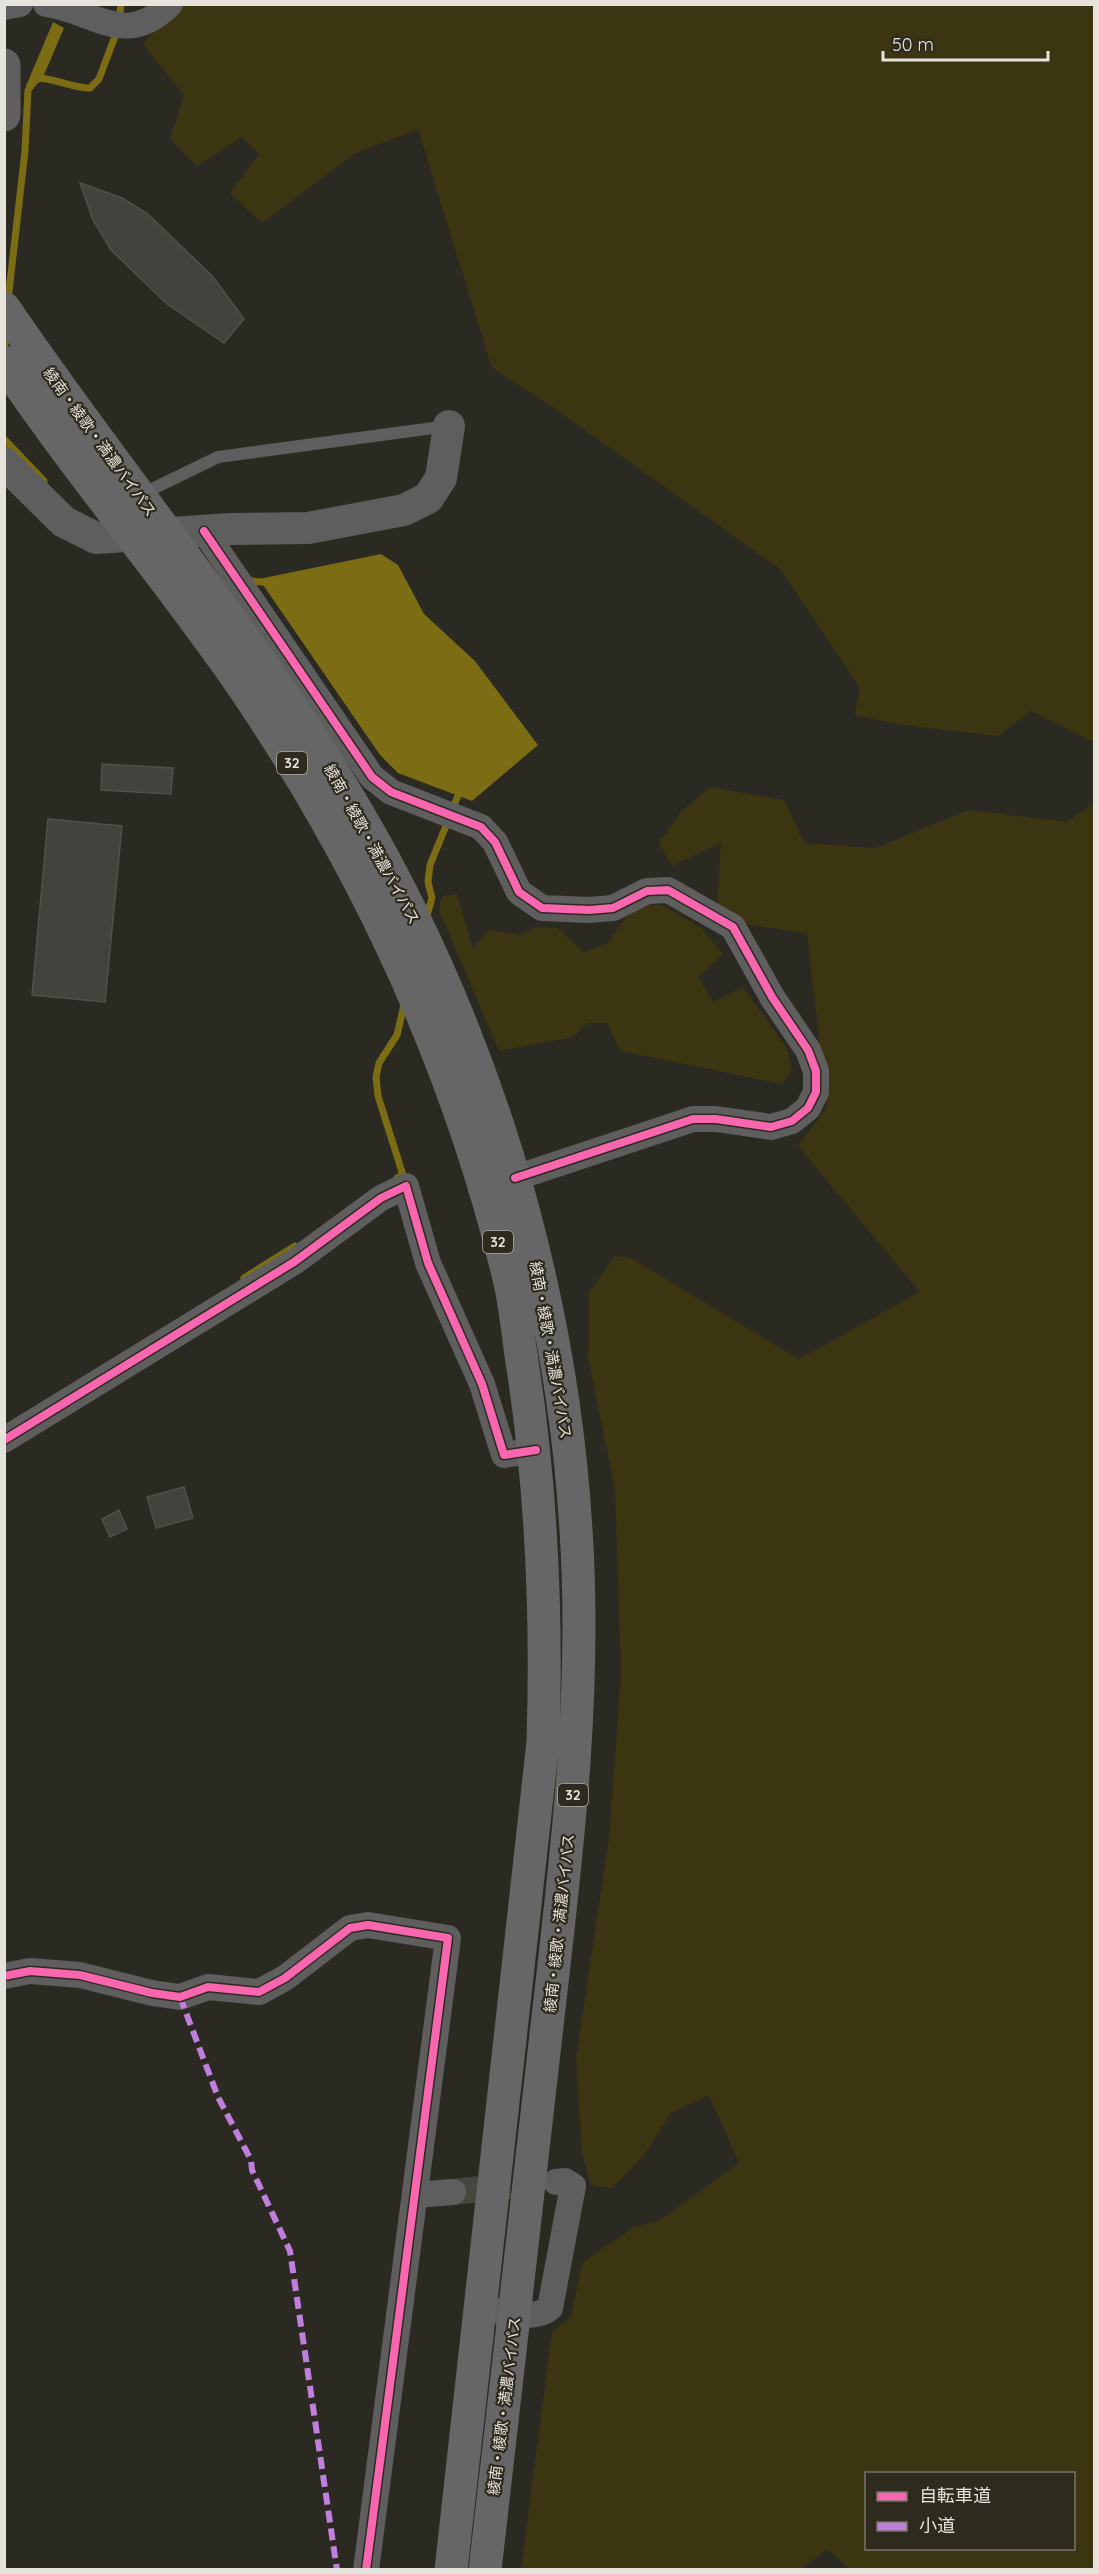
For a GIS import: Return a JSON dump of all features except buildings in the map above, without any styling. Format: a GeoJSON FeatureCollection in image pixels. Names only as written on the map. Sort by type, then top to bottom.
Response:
{"type":"FeatureCollection","features":[{"type":"Feature","properties":{"kind":"highway","name":"綾南・綾歌・満濃バイパス"},"geometry":{"type":"LineString","coordinates":[[13,320],[134,506],[156,566],[237,679],[297,771],[448,1036],[515,1178],[540,1277],[564,1409],[576,1526],[579,1609],[574,1789],[485,2570]]}},
{"type":"Feature","properties":{"kind":"highway","name":"綾南・綾歌・満濃バイパス"},"geometry":{"type":"LineString","coordinates":[[4,362],[23,390],[134,506],[270,675],[325,758],[376,845],[412,914],[448,1036],[476,1164],[509,1280],[536,1450],[546,1635],[543,1742],[451,2570]]}},
{"type":"Feature","properties":{"kind":"main road"},"geometry":{"type":"LineString","coordinates":[[4,65],[4,115]]}},
{"type":"Feature","properties":{"kind":"street"},"geometry":{"type":"LineString","coordinates":[[4,7],[20,4]]}},
{"type":"Feature","properties":{"kind":"street"},"geometry":{"type":"LineString","coordinates":[[46,4],[128,28],[143,25],[158,16],[170,4]]}},
{"type":"Feature","properties":{"kind":"street"},"geometry":{"type":"LineString","coordinates":[[4,462],[64,522],[96,538],[204,531],[308,528],[404,510],[428,498],[441,478],[449,426]]}},
{"type":"Feature","properties":{"kind":"street"},"geometry":{"type":"LineString","coordinates":[[204,531],[372,777],[391,792],[481,827],[495,842],[519,892],[542,908],[589,910],[613,908],[647,891],[668,890],[733,927],[772,997],[808,1050],[816,1071],[816,1092],[807,1108],[792,1121],[771,1127],[716,1119],[693,1119],[515,1178]]}},
{"type":"Feature","properties":{"kind":"street"},"geometry":{"type":"LineString","coordinates":[[4,1440],[294,1262],[381,1198],[406,1186],[428,1263],[491,1407],[504,1455],[536,1450]]}},
{"type":"Feature","properties":{"kind":"street"},"geometry":{"type":"LineString","coordinates":[[4,1976],[30,1971],[80,1975],[152,1993],[180,1997],[208,1988],[259,1992],[285,1978],[351,1928],[368,1925],[448,1938],[366,2570]]}},
{"type":"Feature","properties":{"kind":"street"},"geometry":{"type":"LineString","coordinates":[[481,2308],[533,2316],[544,2313],[550,2308],[573,2186],[565,2181],[556,2182]]}},
{"type":"Feature","properties":{"kind":"street"},"geometry":{"type":"LineString","coordinates":[[414,2195],[453,2192]]}},
{"type":"Feature","properties":{"kind":"lane"},"geometry":{"type":"LineString","coordinates":[[134,506],[218,457],[449,426]]}},
{"type":"Feature","properties":{"kind":"shaded area"},"geometry":{"type":"Polygon","coordinates":[[[178,4],[1094,5],[1094,742],[1031,711],[998,736],[903,725],[855,715],[860,688],[781,570],[551,406],[492,368],[418,129],[354,154],[262,223],[230,193],[259,154],[242,137],[197,166],[170,139],[184,95],[143,44],[178,4]]]}},
{"type":"Feature","properties":{"kind":"shaded area"},"geometry":{"type":"Polygon","coordinates":[[[53,22],[64,28],[41,82],[35,84],[33,88],[26,86],[53,22]]]}},
{"type":"Feature","properties":{"kind":"shaded area"},"geometry":{"type":"Polygon","coordinates":[[[381,554],[398,565],[424,614],[475,661],[538,745],[472,801],[398,773],[380,755],[259,579],[381,554]]]}},
{"type":"Feature","properties":{"kind":"shaded area"},"geometry":{"type":"Polygon","coordinates":[[[710,787],[784,800],[804,843],[875,848],[969,810],[1067,822],[1094,803],[1094,2569],[849,2569],[827,2549],[802,2569],[521,2570],[552,2331],[571,2317],[582,2263],[632,2228],[660,2220],[739,2163],[709,2095],[671,2113],[645,2154],[612,2188],[590,2185],[582,2151],[576,2058],[609,1838],[621,1673],[615,1489],[588,1358],[589,1292],[615,1256],[631,1258],[799,1359],[920,1292],[798,1146],[827,1107],[807,933],[743,924],[717,904],[721,843],[672,866],[659,843],[680,813],[710,787]]]}},
{"type":"Feature","properties":{"kind":"shaded area"},"geometry":{"type":"Polygon","coordinates":[[[457,894],[473,949],[488,930],[522,935],[534,927],[558,928],[583,952],[608,943],[634,905],[662,905],[702,928],[723,954],[698,977],[713,1002],[743,987],[787,1048],[792,1069],[782,1084],[620,1051],[607,1023],[588,1023],[573,1037],[499,1051],[439,910],[442,896],[457,894]]]}},
{"type":"Feature","properties":{"kind":"waterway"},"geometry":{"type":"LineString","coordinates":[[119,20],[121,4]]}},
{"type":"Feature","properties":{"kind":"waterway"},"geometry":{"type":"LineString","coordinates":[[8,300],[25,151],[28,90],[37,78],[90,88],[99,79],[117,31]]}},
{"type":"Feature","properties":{"kind":"waterway"},"geometry":{"type":"LineString","coordinates":[[4,351],[6,330]]}},
{"type":"Feature","properties":{"kind":"waterway"},"geometry":{"type":"LineString","coordinates":[[4,439],[44,481]]}},
{"type":"Feature","properties":{"kind":"waterway"},"geometry":{"type":"LineString","coordinates":[[252,581],[270,583]]}},
{"type":"Feature","properties":{"kind":"waterway"},"geometry":{"type":"LineString","coordinates":[[452,810],[460,791]]}},
{"type":"Feature","properties":{"kind":"waterway"},"geometry":{"type":"LineString","coordinates":[[426,919],[432,898],[428,882],[430,865],[448,821]]}},
{"type":"Feature","properties":{"kind":"waterway"},"geometry":{"type":"LineString","coordinates":[[397,1178],[403,1175],[378,1096],[376,1077],[379,1063],[397,1035],[404,1005]]}},
{"type":"Feature","properties":{"kind":"waterway"},"geometry":{"type":"LineString","coordinates":[[244,1278],[295,1246]]}},
{"type":"Feature","properties":{"kind":"tunnel"},"geometry":{"type":"LineString","coordinates":[[453,2192],[510,2186]]}},
{"type":"Feature","properties":{"kind":"marked path"},"geometry":{"type":"LineString","coordinates":[[180,1997],[218,2097],[251,2160],[252,2170],[290,2251],[337,2570]]}},
{"type":"Feature","properties":{"kind":"cycle path"},"geometry":{"type":"LineString","coordinates":[[204,531],[372,777],[391,792],[481,827],[495,842],[519,892],[542,908],[589,910],[613,908],[647,891],[668,890],[733,927],[772,997],[808,1050],[816,1071],[816,1092],[808,1108],[792,1121],[771,1127],[716,1119],[693,1119],[515,1178]]}},
{"type":"Feature","properties":{"kind":"cycle path"},"geometry":{"type":"LineString","coordinates":[[4,1440],[294,1262],[381,1198],[406,1186],[428,1263],[482,1384],[504,1455],[536,1450]]}},
{"type":"Feature","properties":{"kind":"cycle path"},"geometry":{"type":"LineString","coordinates":[[4,1976],[30,1971],[80,1975],[152,1993],[180,1997],[208,1987],[259,1992],[285,1978],[350,1928],[368,1925],[448,1938],[366,2570]]}}]}
